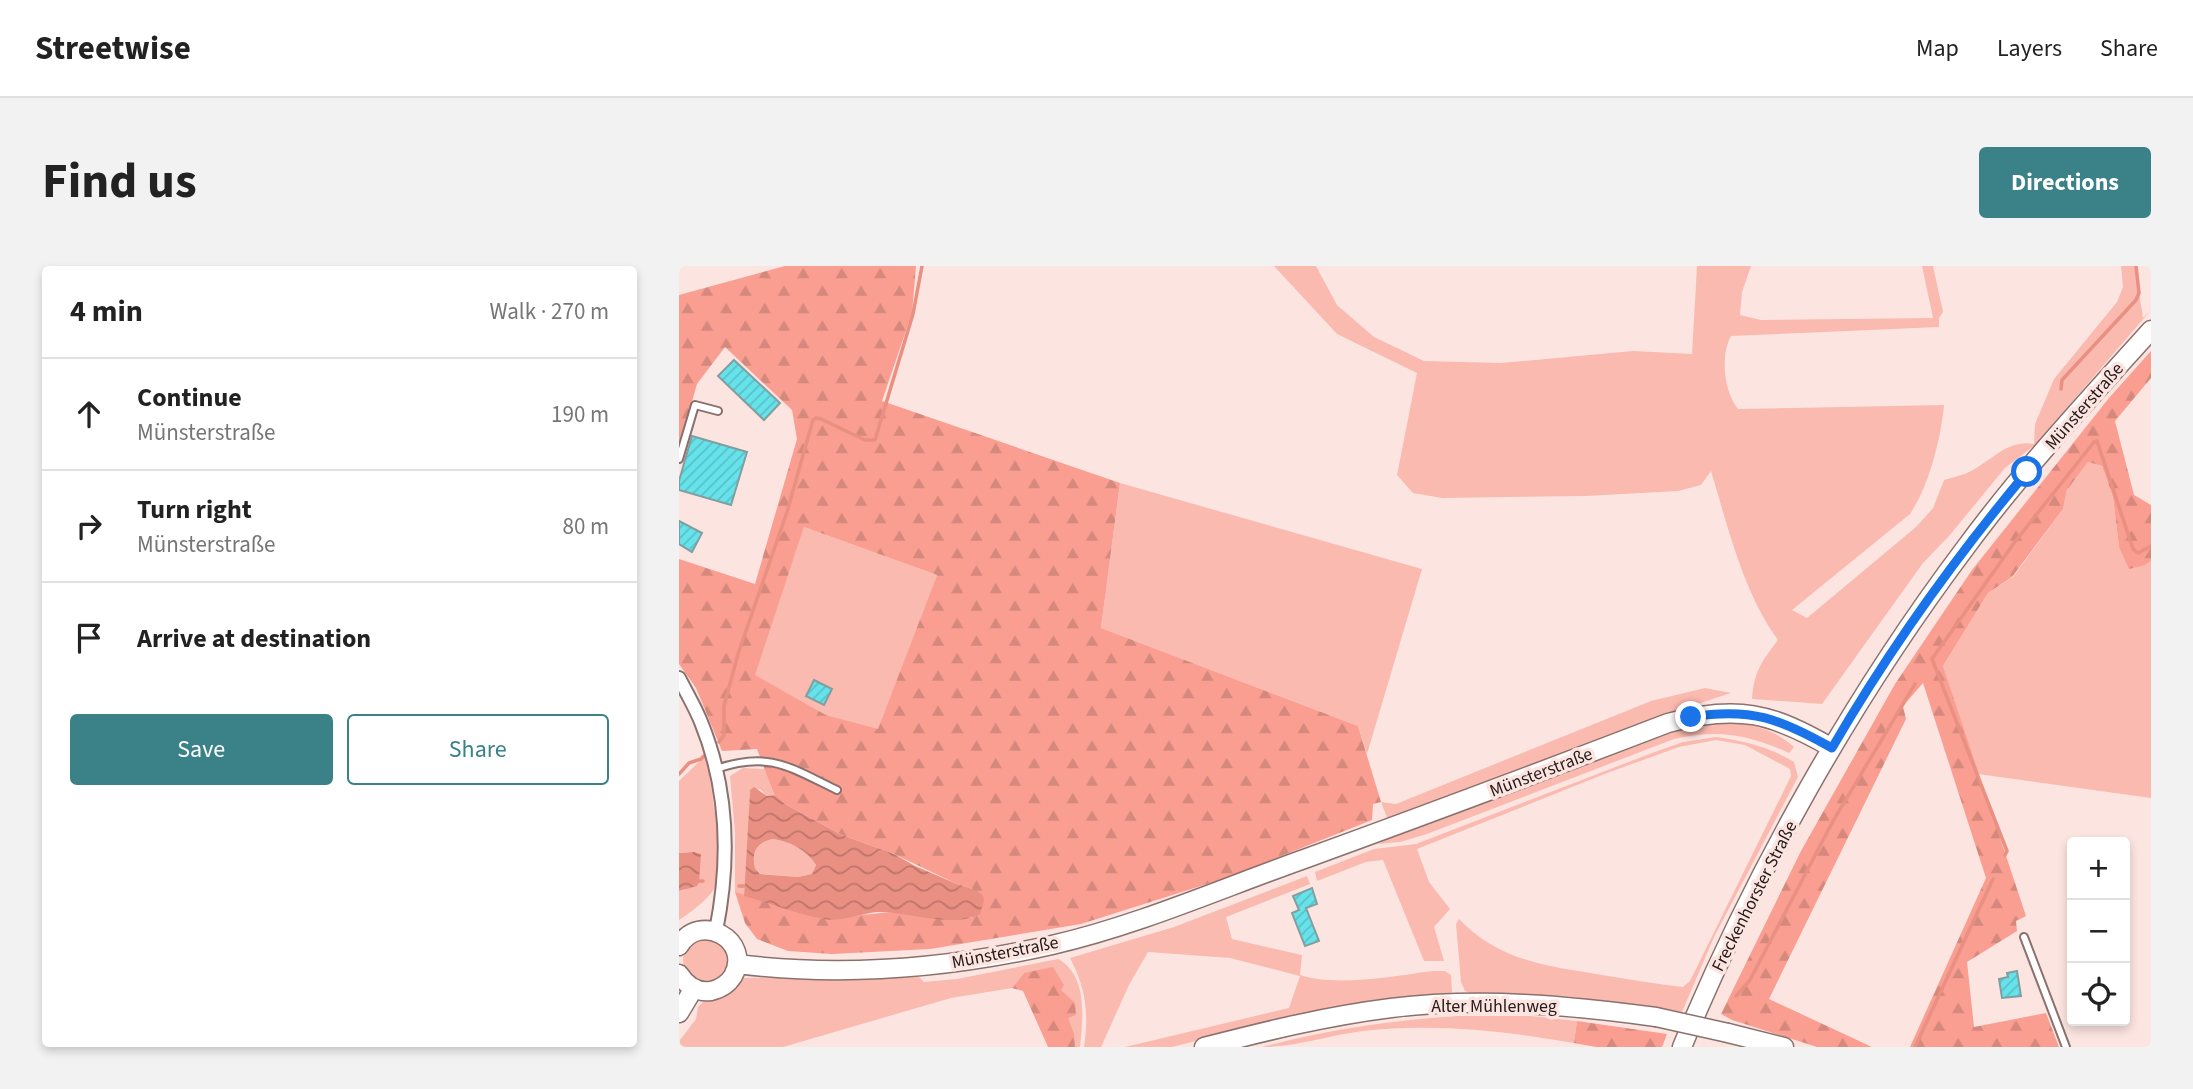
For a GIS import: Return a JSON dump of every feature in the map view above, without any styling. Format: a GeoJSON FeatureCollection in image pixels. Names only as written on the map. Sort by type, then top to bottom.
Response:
{"type":"FeatureCollection","features":[{"type":"Feature","properties":{"kind":"main road","name":"Münsterstraße"},"geometry":{"type":"LineString","coordinates":[[737,964],[820,969],[893,968],[975,960],[1053,945],[1147,917],[1479,796],[1668,723],[1691,717],[1715,713],[1761,715],[1784,723],[1832,748],[1893,649],[1966,546],[2151,330]]}},
{"type":"Feature","properties":{"kind":"main road","name":"Freckenhorster Straße"},"geometry":{"type":"LineString","coordinates":[[1682,1047],[1748,904],[1832,748]]}},
{"type":"Feature","properties":{"kind":"main road"},"geometry":{"type":"LineString","coordinates":[[679,974],[694,988],[712,990],[729,981],[737,964],[733,944],[716,931],[697,931],[680,943]]}},
{"type":"Feature","properties":{"kind":"main road"},"geometry":{"type":"LineString","coordinates":[[679,1013],[694,988]]}},
{"type":"Feature","properties":{"kind":"main road","name":"Alter Mühlenweg"},"geometry":{"type":"LineString","coordinates":[[1204,1047],[1309,1021],[1393,1007],[1496,1003],[1564,1006],[1656,1017],[1784,1047]]}},
{"type":"Feature","properties":{"kind":"street"},"geometry":{"type":"LineString","coordinates":[[679,678],[701,722],[716,769],[724,816],[726,867],[716,931]]}},
{"type":"Feature","properties":{"kind":"lane"},"geometry":{"type":"LineString","coordinates":[[679,459],[695,405],[718,411]]}},
{"type":"Feature","properties":{"kind":"lane"},"geometry":{"type":"LineString","coordinates":[[716,769],[741,761],[762,761],[786,766],[837,790]]}},
{"type":"Feature","properties":{"kind":"lane"},"geometry":{"type":"LineString","coordinates":[[2024,937],[2066,1047]]}},
{"type":"Feature","properties":{"kind":"shaded area"},"geometry":{"type":"Polygon","coordinates":[[[1274,266],[1316,266],[1337,305],[1374,337],[1424,361],[1501,363],[1633,351],[1692,354],[1697,266],[1751,266],[1742,292],[1740,315],[1761,320],[1933,318],[1922,266],[1933,266],[1943,312],[1939,318],[1939,327],[1731,336],[1728,344],[1725,374],[1729,393],[1738,409],[1944,405],[1933,461],[1923,490],[1910,514],[1792,610],[1807,618],[1916,527],[1933,508],[1944,480],[1974,470],[2015,445],[2034,444],[2035,424],[2054,379],[2117,302],[2123,287],[2121,266],[2135,266],[2143,318],[2151,310],[2035,445],[2005,468],[1923,563],[1822,704],[1752,699],[1760,667],[1778,640],[1746,580],[1711,471],[1701,485],[1678,491],[1586,496],[1442,498],[1413,493],[1397,475],[1417,373],[1337,334],[1274,266]]]}},
{"type":"Feature","properties":{"kind":"shaded area"},"geometry":{"type":"Polygon","coordinates":[[[2088,462],[2102,466],[2113,497],[2119,547],[2145,565],[2151,561],[2151,798],[1978,774],[1943,666],[1988,593],[2013,577],[2063,509],[2067,490],[2088,462]]]}},
{"type":"Feature","properties":{"kind":"shaded area"},"geometry":{"type":"Polygon","coordinates":[[[1120,483],[1422,569],[1367,754],[1358,726],[1101,628],[1120,483]]]}},
{"type":"Feature","properties":{"kind":"shaded area"},"geometry":{"type":"Polygon","coordinates":[[[804,527],[937,575],[878,730],[826,715],[754,675],[804,527]]]}},
{"type":"Feature","properties":{"kind":"shaded area"},"geometry":{"type":"Polygon","coordinates":[[[1705,688],[1731,693],[1388,820],[1381,802],[1396,804],[1651,701],[1705,688]]]}},
{"type":"Feature","properties":{"kind":"shaded area"},"geometry":{"type":"Polygon","coordinates":[[[1720,722],[1759,727],[1786,740],[1794,747],[1789,753],[1759,741],[1719,734],[1674,739],[1427,834],[1400,842],[1378,844],[1404,830],[1665,732],[1720,722]]]}},
{"type":"Feature","properties":{"kind":"shaded area"},"geometry":{"type":"Polygon","coordinates":[[[1716,737],[1757,745],[1776,752],[1794,762],[1798,777],[1714,937],[1682,1012],[1566,996],[1470,993],[1465,991],[1461,982],[1456,924],[1459,919],[1490,944],[1507,953],[1543,964],[1683,987],[1690,981],[1791,776],[1790,769],[1745,745],[1716,740],[1679,747],[1417,849],[1429,882],[1450,909],[1434,927],[1444,961],[1424,961],[1383,860],[1366,862],[1317,881],[1315,872],[1374,849],[1416,844],[1652,753],[1683,742],[1716,737]]]}},
{"type":"Feature","properties":{"kind":"shaded area"},"geometry":{"type":"Polygon","coordinates":[[[706,755],[718,842],[718,876],[709,896],[679,920],[679,891],[685,890],[694,852],[679,853],[679,781],[706,755]]]}},
{"type":"Feature","properties":{"kind":"shaded area"},"geometry":{"type":"Polygon","coordinates":[[[743,768],[765,769],[774,795],[767,796],[760,789],[750,790],[744,896],[735,892],[735,833],[730,776],[743,768]]]}},
{"type":"Feature","properties":{"kind":"shaded area"},"geometry":{"type":"Polygon","coordinates":[[[773,839],[791,844],[807,855],[816,865],[812,874],[798,877],[761,874],[755,868],[755,853],[759,846],[773,839]]]}},
{"type":"Feature","properties":{"kind":"shaded area"},"geometry":{"type":"Polygon","coordinates":[[[1307,876],[1310,884],[1226,917],[1232,939],[1302,955],[1300,975],[1348,980],[1445,971],[1451,975],[1452,992],[1444,997],[1372,1003],[1302,1014],[1172,1047],[1125,1047],[1289,1008],[1300,976],[1230,958],[1148,952],[1129,985],[1101,1047],[1084,1047],[1085,1001],[1080,980],[1070,958],[1174,927],[1307,876]]]}},
{"type":"Feature","properties":{"kind":"shaded area"},"geometry":{"type":"Polygon","coordinates":[[[706,937],[715,938],[722,944],[728,951],[728,969],[722,976],[715,982],[706,983],[697,982],[690,976],[684,969],[683,960],[684,951],[690,944],[697,938],[706,937]]]}},
{"type":"Feature","properties":{"kind":"shaded area"},"geometry":{"type":"Polygon","coordinates":[[[1058,959],[1068,966],[1079,986],[1082,1011],[1080,1047],[1075,1047],[1069,1024],[1057,1006],[1024,973],[1012,988],[951,998],[783,1047],[679,1047],[680,1040],[696,1019],[698,1007],[706,999],[726,993],[742,978],[904,975],[918,976],[924,982],[957,979],[1058,959]]]}},
{"type":"Feature","properties":{"kind":"shaded area"},"geometry":{"type":"Polygon","coordinates":[[[1458,1016],[1530,1016],[1577,1021],[1574,1043],[1495,1032],[1416,1028],[1363,1031],[1262,1047],[1359,1027],[1458,1016]]]}},
{"type":"Feature","properties":{"kind":"green space"},"geometry":{"type":"Polygon","coordinates":[[[785,266],[916,266],[912,313],[882,401],[1120,483],[1101,628],[1358,726],[1381,802],[1373,804],[1372,820],[1226,878],[1081,924],[930,949],[832,954],[788,951],[757,939],[745,923],[735,892],[823,919],[891,912],[950,919],[972,918],[973,889],[894,854],[842,835],[785,804],[775,797],[757,749],[722,751],[696,688],[679,664],[679,559],[755,584],[797,439],[792,410],[725,347],[697,384],[679,447],[679,295],[785,266]],[[804,527],[755,675],[826,715],[878,729],[937,575],[804,527]]]}},
{"type":"Feature","properties":{"kind":"green space"},"geometry":{"type":"Polygon","coordinates":[[[2151,351],[2151,378],[2115,421],[2134,495],[2151,505],[2151,561],[2129,569],[2119,547],[2113,497],[2102,466],[2088,462],[2067,490],[2063,509],[2012,577],[1988,593],[1943,666],[2026,916],[2016,921],[2017,931],[1967,962],[1974,1027],[2046,1013],[2059,1047],[1910,1047],[1986,878],[1923,683],[1903,706],[1906,719],[1769,999],[1872,1047],[1817,1047],[1721,1014],[1801,851],[1895,684],[1972,570],[2109,398],[2151,351]]]}},
{"type":"Feature","properties":{"kind":"green space"},"geometry":{"type":"Polygon","coordinates":[[[1053,967],[1064,985],[1061,990],[1075,1003],[1076,1015],[1068,1018],[1075,1047],[1048,1047],[1023,991],[1012,988],[1024,973],[1053,967]]]}},
{"type":"Feature","properties":{"kind":"green space"},"geometry":{"type":"Polygon","coordinates":[[[1577,1021],[1667,1034],[1662,1047],[1596,1047],[1574,1043],[1577,1021]]]}},
{"type":"Feature","properties":{"kind":"water"},"geometry":{"type":"Polygon","coordinates":[[[754,787],[767,796],[774,795],[785,804],[842,835],[894,854],[915,866],[973,889],[983,895],[980,914],[957,920],[943,920],[877,912],[829,920],[744,896],[750,790],[754,787]],[[773,839],[759,845],[755,853],[755,868],[760,874],[798,877],[812,874],[816,865],[807,855],[791,844],[773,839]]]}},
{"type":"Feature","properties":{"kind":"water"},"geometry":{"type":"Polygon","coordinates":[[[679,853],[701,854],[699,882],[697,886],[679,891],[679,853]]]}},
{"type":"Feature","properties":{"kind":"building"},"geometry":{"type":"Polygon","coordinates":[[[734,360],[780,403],[764,420],[718,376],[734,360]]]}},
{"type":"Feature","properties":{"kind":"building"},"geometry":{"type":"Polygon","coordinates":[[[692,436],[747,452],[731,505],[679,490],[679,481],[692,436]]]}},
{"type":"Feature","properties":{"kind":"building"},"geometry":{"type":"Polygon","coordinates":[[[679,521],[702,533],[692,552],[679,544],[679,521]]]}},
{"type":"Feature","properties":{"kind":"building"},"geometry":{"type":"Polygon","coordinates":[[[814,680],[832,689],[824,705],[806,696],[814,680]]]}},
{"type":"Feature","properties":{"kind":"building"},"geometry":{"type":"Polygon","coordinates":[[[1312,888],[1317,904],[1306,908],[1319,941],[1305,946],[1292,913],[1299,910],[1293,896],[1312,888]]]}},
{"type":"Feature","properties":{"kind":"building"},"geometry":{"type":"Polygon","coordinates":[[[2017,971],[2021,996],[2002,998],[1999,979],[2008,977],[2007,973],[2017,971]]]}},
{"type":"Feature","properties":{"kind":"waterway"},"geometry":{"type":"LineString","coordinates":[[719,742],[724,735],[724,706],[738,654],[787,512],[813,420],[821,419],[865,440],[875,440],[913,314],[922,266]]}},
{"type":"Feature","properties":{"kind":"waterway"},"geometry":{"type":"LineString","coordinates":[[2061,389],[2062,380],[2136,300],[2139,293],[2136,266]]}},
{"type":"Feature","properties":{"kind":"waterway"},"geometry":{"type":"LineString","coordinates":[[2005,855],[2007,851],[1932,659],[2014,543],[2094,442],[2097,441],[2133,549],[2138,553],[2151,546]]}},
{"type":"Feature","properties":{"kind":"waterway"},"geometry":{"type":"LineString","coordinates":[[1736,996],[1750,980],[1833,821],[1915,684]]}},
{"type":"Feature","properties":{"kind":"waterway"},"geometry":{"type":"LineString","coordinates":[[679,774],[689,763],[704,756]]}},
{"type":"Feature","properties":{"kind":"waterway"},"geometry":{"type":"LineString","coordinates":[[1915,1047],[1993,879]]}},
{"type":"Feature","properties":{"kind":"waterway"},"geometry":{"type":"LineString","coordinates":[[739,886],[744,886]]}},
{"type":"Feature","properties":{"kind":"route"},"geometry":{"type":"LineString","coordinates":[[1691,717],[1715,713],[1761,715],[1808,734],[1832,748],[1893,649],[1966,546],[2027,472]]}}]}
